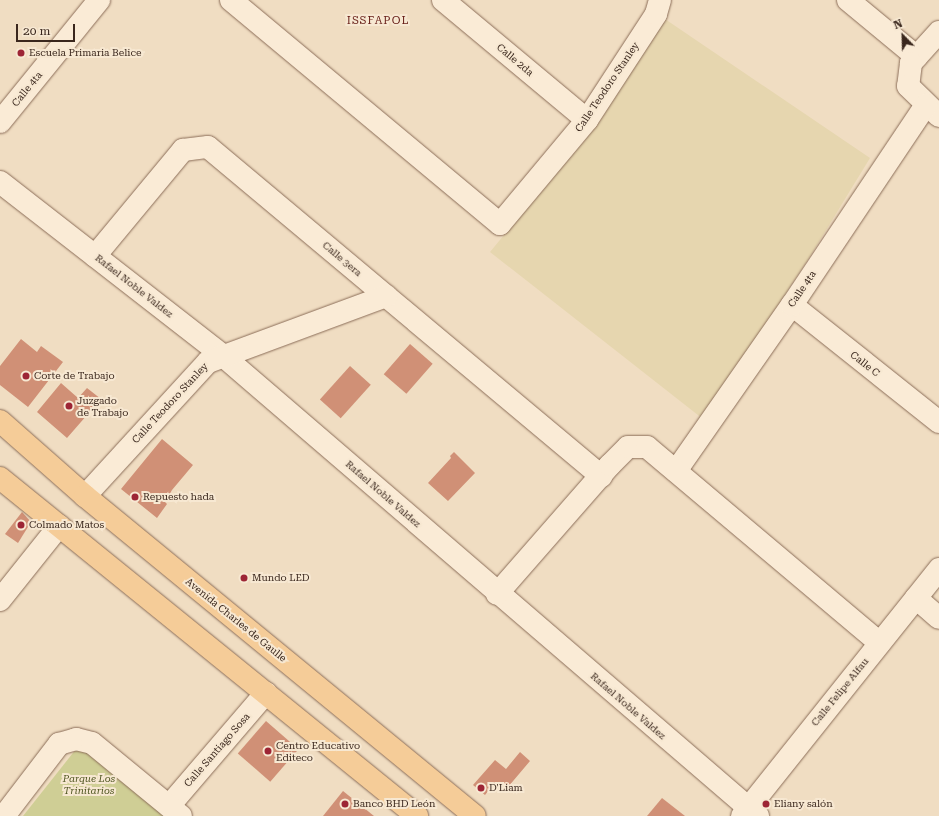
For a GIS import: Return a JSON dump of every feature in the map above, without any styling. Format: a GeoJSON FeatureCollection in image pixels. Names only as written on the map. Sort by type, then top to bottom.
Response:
{"type":"FeatureCollection","features":[{"type":"Feature","properties":{"kind":"main road","name":"Avenida Charles de Gaulle"},"geometry":{"type":"LineString","coordinates":[[0,421],[85,496],[475,816]]}},
{"type":"Feature","properties":{"kind":"main road"},"geometry":{"type":"LineString","coordinates":[[0,478],[417,816]]}},
{"type":"Feature","properties":{"kind":"street","name":"Calle 4ta"},"geometry":{"type":"LineString","coordinates":[[0,122],[99,0]]}},
{"type":"Feature","properties":{"kind":"street","name":"Calle Teodoro Stanley"},"geometry":{"type":"LineString","coordinates":[[231,0],[500,224],[587,120],[656,14],[659,1]]}},
{"type":"Feature","properties":{"kind":"street","name":"Calle 2da"},"geometry":{"type":"LineString","coordinates":[[443,0],[587,120]]}},
{"type":"Feature","properties":{"kind":"street"},"geometry":{"type":"LineString","coordinates":[[848,0],[917,57]]}},
{"type":"Feature","properties":{"kind":"street"},"geometry":{"type":"LineString","coordinates":[[932,111],[908,86],[911,63],[939,32]]}},
{"type":"Feature","properties":{"kind":"street","name":"Calle 4ta"},"geometry":{"type":"LineString","coordinates":[[676,471],[792,305],[932,111]]}},
{"type":"Feature","properties":{"kind":"street","name":"Calle 3era"},"geometry":{"type":"LineString","coordinates":[[95,256],[183,150],[208,147],[601,476]]}},
{"type":"Feature","properties":{"kind":"street","name":"Rafael Noble Valdez"},"geometry":{"type":"LineString","coordinates":[[0,182],[222,355],[749,813]]}},
{"type":"Feature","properties":{"kind":"street","name":"Calle Teodoro Stanley"},"geometry":{"type":"LineString","coordinates":[[85,496],[208,362],[222,355],[386,296]]}},
{"type":"Feature","properties":{"kind":"street","name":"Calle C"},"geometry":{"type":"LineString","coordinates":[[792,305],[939,422]]}},
{"type":"Feature","properties":{"kind":"street"},"geometry":{"type":"LineString","coordinates":[[497,594],[601,476],[628,448],[647,447],[880,643]]}},
{"type":"Feature","properties":{"kind":"street"},"geometry":{"type":"LineString","coordinates":[[0,600],[59,526]]}},
{"type":"Feature","properties":{"kind":"street","name":"Calle Felipe Alfau"},"geometry":{"type":"LineString","coordinates":[[749,813],[939,569]]}},
{"type":"Feature","properties":{"kind":"street"},"geometry":{"type":"LineString","coordinates":[[916,598],[939,618]]}},
{"type":"Feature","properties":{"kind":"street","name":"Calle Santiago Sosa"},"geometry":{"type":"LineString","coordinates":[[4,816],[59,744],[76,738],[92,743],[175,811],[266,693]]}},
{"type":"Feature","properties":{"kind":"shaded area"},"geometry":{"type":"Polygon","coordinates":[[[662,17],[870,158],[809,258],[703,419],[490,252],[575,149],[662,17]]]}},
{"type":"Feature","properties":{"kind":"green space","name":"Parque Los Trinitarios"},"geometry":{"type":"Polygon","coordinates":[[[84,739],[175,816],[23,816],[84,739]]]}},
{"type":"Feature","properties":{"kind":"building","name":"Corte de Trabajo"},"geometry":{"type":"Polygon","coordinates":[[[21,339],[37,352],[41,346],[63,362],[28,407],[0,385],[0,366],[21,339]]]}},
{"type":"Feature","properties":{"kind":"building"},"geometry":{"type":"Polygon","coordinates":[[[410,344],[433,364],[406,394],[384,374],[410,344]]]}},
{"type":"Feature","properties":{"kind":"building"},"geometry":{"type":"Polygon","coordinates":[[[350,366],[371,385],[341,418],[320,399],[350,366]]]}},
{"type":"Feature","properties":{"kind":"building","name":"Juzgado de Trabajo"},"geometry":{"type":"Polygon","coordinates":[[[61,383],[78,398],[87,388],[101,399],[67,438],[37,412],[61,383]]]}},
{"type":"Feature","properties":{"kind":"building"},"geometry":{"type":"Polygon","coordinates":[[[162,439],[193,465],[172,490],[165,502],[167,504],[157,518],[121,489],[162,439]]]}},
{"type":"Feature","properties":{"kind":"building"},"geometry":{"type":"Polygon","coordinates":[[[454,452],[475,473],[448,501],[428,483],[451,458],[450,456],[454,452]]]}},
{"type":"Feature","properties":{"kind":"building","name":"Colmado Matos"},"geometry":{"type":"Polygon","coordinates":[[[22,512],[31,522],[18,543],[5,534],[22,512]]]}},
{"type":"Feature","properties":{"kind":"building","name":"Centro Educativo Editeco"},"geometry":{"type":"Polygon","coordinates":[[[266,721],[298,749],[270,782],[238,753],[266,721]]]}},
{"type":"Feature","properties":{"kind":"building"},"geometry":{"type":"Polygon","coordinates":[[[520,752],[530,761],[503,793],[493,785],[485,795],[473,785],[495,760],[506,769],[520,752]]]}},
{"type":"Feature","properties":{"kind":"building","name":"Banco BHD León"},"geometry":{"type":"Polygon","coordinates":[[[343,791],[374,816],[323,816],[343,791]]]}},
{"type":"Feature","properties":{"kind":"building"},"geometry":{"type":"Polygon","coordinates":[[[662,798],[685,816],[647,816],[662,798]]]}},
{"type":"Feature","properties":{"kind":"place","name":"Escuela Primaria Belice"},"geometry":{"type":"Point","coordinates":[21,53]}},
{"type":"Feature","properties":{"kind":"place","name":"Corte de Trabajo"},"geometry":{"type":"Point","coordinates":[26,376]}},
{"type":"Feature","properties":{"kind":"place","name":"Juzgado de Trabajo"},"geometry":{"type":"Point","coordinates":[69,406]}},
{"type":"Feature","properties":{"kind":"place","name":"Repuesto hada"},"geometry":{"type":"Point","coordinates":[135,497]}},
{"type":"Feature","properties":{"kind":"place","name":"Colmado Matos"},"geometry":{"type":"Point","coordinates":[21,525]}},
{"type":"Feature","properties":{"kind":"place","name":"Mundo LED"},"geometry":{"type":"Point","coordinates":[244,578]}},
{"type":"Feature","properties":{"kind":"place","name":"Centro Educativo Editeco"},"geometry":{"type":"Point","coordinates":[268,751]}},
{"type":"Feature","properties":{"kind":"place","name":"D'Liam"},"geometry":{"type":"Point","coordinates":[481,788]}},
{"type":"Feature","properties":{"kind":"place","name":"Banco BHD León"},"geometry":{"type":"Point","coordinates":[345,804]}},
{"type":"Feature","properties":{"kind":"place","name":"Eliany salón"},"geometry":{"type":"Point","coordinates":[766,804]}},
{"type":"Feature","properties":{"kind":"district","name":"ISSFAPOL"},"geometry":{"type":"Point","coordinates":[378,21]}}]}
